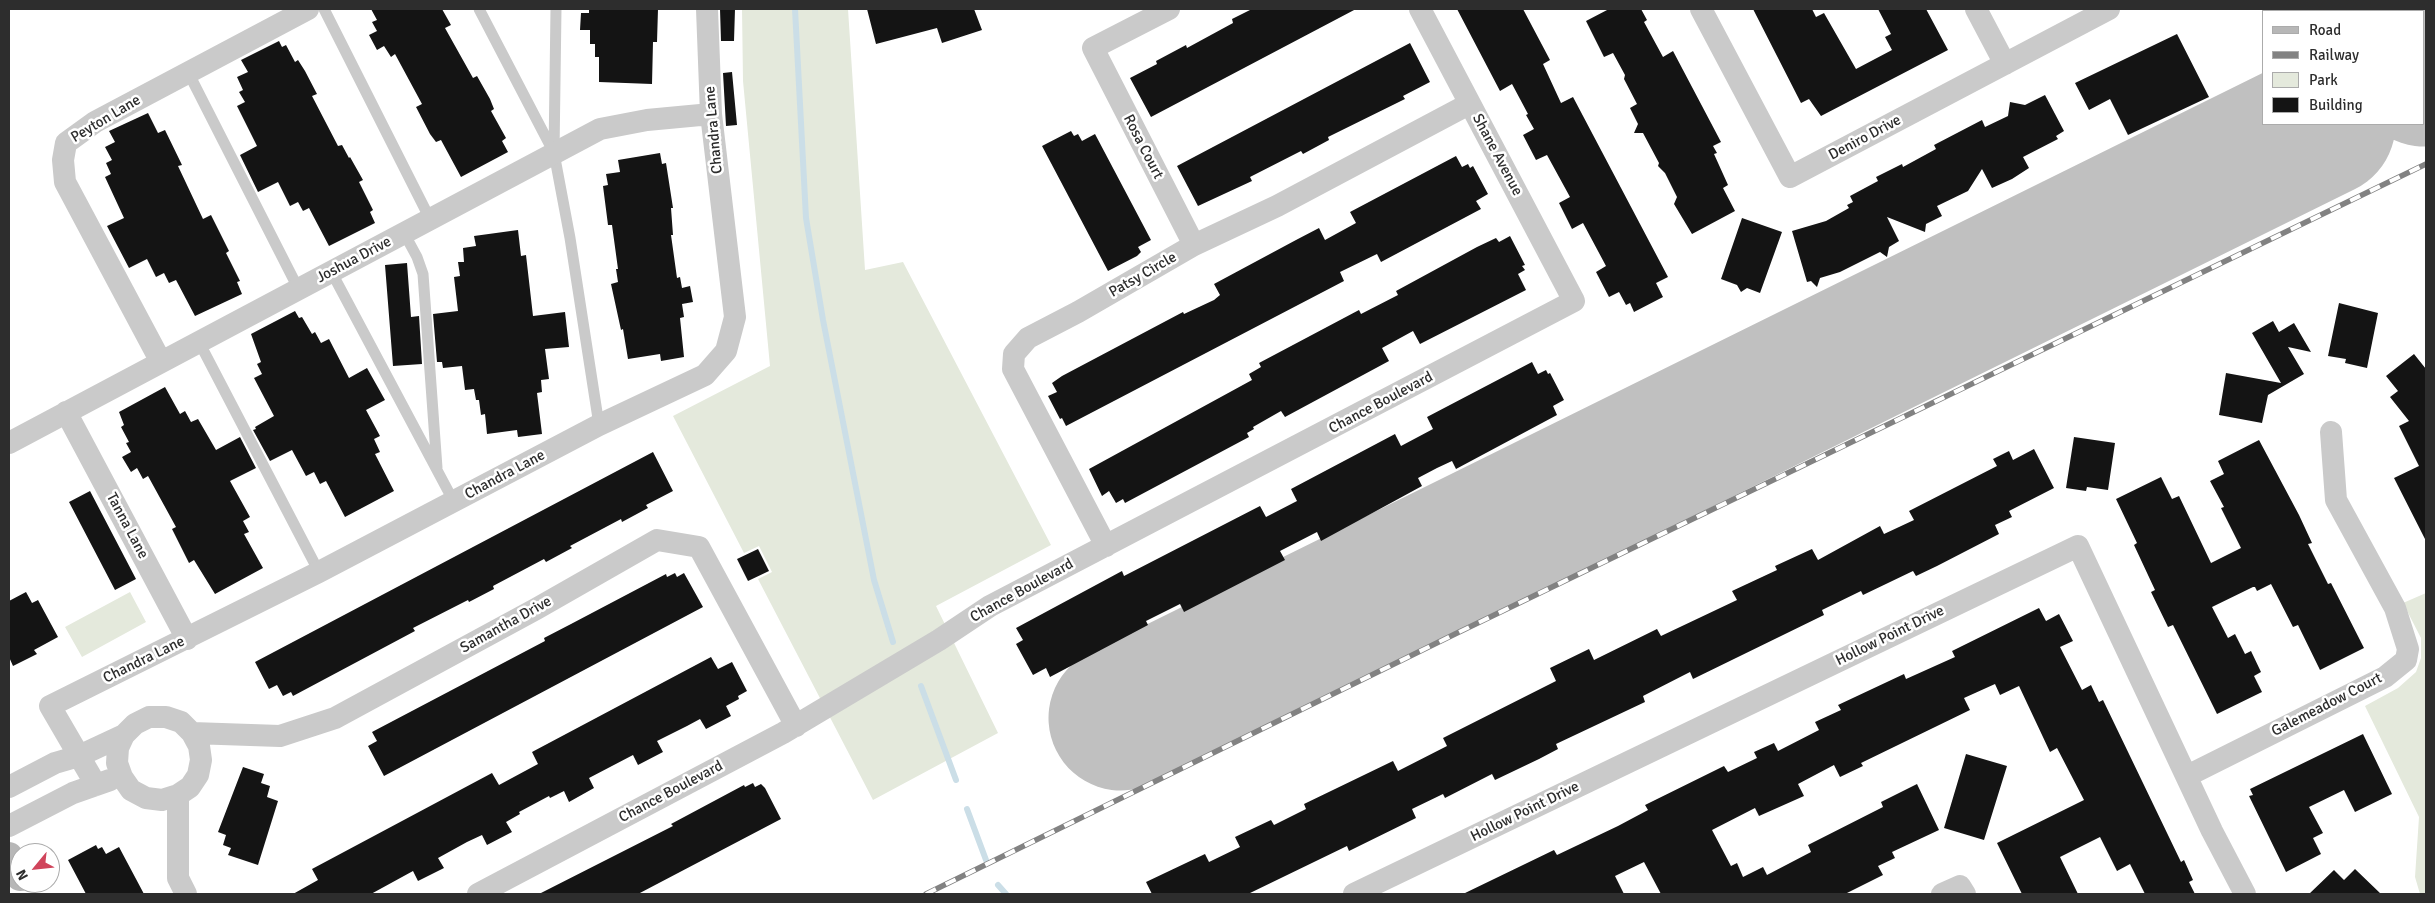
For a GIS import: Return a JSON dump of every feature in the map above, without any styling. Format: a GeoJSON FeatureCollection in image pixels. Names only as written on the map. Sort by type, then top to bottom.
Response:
{"type":"FeatureCollection","features":[{"type":"Feature","properties":{"kind":"street","name":"Peyton Lane"},"geometry":{"type":"LineString","coordinates":[[161,362],[65,182],[63,160],[66,143],[96,122],[308,9]]}},
{"type":"Feature","properties":{"kind":"street","name":"Chandra Lane"},"geometry":{"type":"LineString","coordinates":[[96,785],[50,706],[319,572],[599,425],[705,375],[726,351],[735,317],[711,114],[708,9]]}},
{"type":"Feature","properties":{"kind":"street","name":"Rosa Court"},"geometry":{"type":"LineString","coordinates":[[1169,9],[1093,48],[1194,246]]}},
{"type":"Feature","properties":{"kind":"street","name":"Shane Avenue"},"geometry":{"type":"LineString","coordinates":[[1420,9],[1574,301]]}},
{"type":"Feature","properties":{"kind":"street","name":"Deniro Drive"},"geometry":{"type":"LineString","coordinates":[[1701,9],[1790,177],[2109,9]]}},
{"type":"Feature","properties":{"kind":"street"},"geometry":{"type":"LineString","coordinates":[[1976,9],[2005,64]]}},
{"type":"Feature","properties":{"kind":"street","name":"Patsy Circle"},"geometry":{"type":"LineString","coordinates":[[1106,546],[1013,369],[1014,354],[1028,338],[1194,246],[1277,206],[1469,104]]}},
{"type":"Feature","properties":{"kind":"street","name":"Joshua Drive"},"geometry":{"type":"LineString","coordinates":[[9,443],[600,129],[647,120],[711,114]]}},
{"type":"Feature","properties":{"kind":"street","name":"Chance Boulevard"},"geometry":{"type":"LineString","coordinates":[[478,894],[796,726],[939,640],[990,606],[1574,301]]}},
{"type":"Feature","properties":{"kind":"street","name":"Tanna Lane"},"geometry":{"type":"LineString","coordinates":[[66,412],[187,639]]}},
{"type":"Feature","properties":{"kind":"street","name":"Galemeadow Court"},"geometry":{"type":"LineString","coordinates":[[2187,776],[2385,677],[2406,660],[2408,648],[2395,608],[2336,500],[2331,432]]}},
{"type":"Feature","properties":{"kind":"street","name":"Samantha Drive"},"geometry":{"type":"LineString","coordinates":[[192,733],[280,736],[335,718],[536,609],[657,540],[700,546],[796,726]]}},
{"type":"Feature","properties":{"kind":"street","name":"Hollow Point Drive"},"geometry":{"type":"LineString","coordinates":[[1354,894],[2078,546],[2245,894]]}},
{"type":"Feature","properties":{"kind":"street"},"geometry":{"type":"LineString","coordinates":[[9,787],[56,763],[79,756],[124,735],[135,724],[150,717],[166,717],[180,722],[192,733],[199,746],[201,760],[198,775],[190,787],[178,796],[162,800],[146,798],[132,790],[122,777],[117,763],[118,748],[124,735]]}},
{"type":"Feature","properties":{"kind":"street"},"geometry":{"type":"LineString","coordinates":[[9,826],[73,793],[122,777]]}},
{"type":"Feature","properties":{"kind":"street"},"geometry":{"type":"LineString","coordinates":[[178,796],[178,878],[186,894]]}},
{"type":"Feature","properties":{"kind":"street"},"geometry":{"type":"LineString","coordinates":[[1942,894],[1960,886],[1965,894]]}},
{"type":"Feature","properties":{"kind":"lane"},"geometry":{"type":"LineString","coordinates":[[324,9],[430,219]]}},
{"type":"Feature","properties":{"kind":"lane"},"geometry":{"type":"LineString","coordinates":[[479,9],[554,153]]}},
{"type":"Feature","properties":{"kind":"lane"},"geometry":{"type":"LineString","coordinates":[[556,9],[554,153],[570,238],[599,425]]}},
{"type":"Feature","properties":{"kind":"lane"},"geometry":{"type":"LineString","coordinates":[[188,72],[298,290]]}},
{"type":"Feature","properties":{"kind":"lane"},"geometry":{"type":"LineString","coordinates":[[404,233],[417,257],[423,274],[438,472]]}},
{"type":"Feature","properties":{"kind":"lane"},"geometry":{"type":"LineString","coordinates":[[332,272],[454,502]]}},
{"type":"Feature","properties":{"kind":"lane"},"geometry":{"type":"LineString","coordinates":[[199,342],[319,572]]}},
{"type":"Feature","properties":{"kind":"green space"},"geometry":{"type":"Polygon","coordinates":[[[742,9],[848,9],[865,270],[903,262],[1051,545],[936,606],[998,733],[873,800],[758,579],[772,572],[759,546],[744,553],[673,416],[770,366],[743,81],[742,9]]]}},
{"type":"Feature","properties":{"kind":"green space"},"geometry":{"type":"Polygon","coordinates":[[[130,592],[146,622],[82,657],[65,627],[130,592]]]}},
{"type":"Feature","properties":{"kind":"green space"},"geometry":{"type":"Polygon","coordinates":[[[2426,593],[2426,894],[2420,894],[2415,877],[2419,817],[2365,706],[2398,688],[2416,672],[2421,658],[2421,638],[2403,603],[2426,593]]]}},
{"type":"Feature","properties":{"kind":"building"},"geometry":{"type":"Polygon","coordinates":[[[371,9],[442,9],[451,25],[445,28],[473,78],[477,76],[490,99],[494,109],[491,111],[506,138],[502,141],[508,152],[461,177],[441,140],[436,142],[430,134],[416,107],[422,104],[395,54],[391,57],[384,46],[377,50],[369,35],[377,31],[372,22],[377,20],[371,9]]]}},
{"type":"Feature","properties":{"kind":"building"},"geometry":{"type":"Polygon","coordinates":[[[589,9],[658,9],[657,42],[653,42],[652,84],[599,82],[599,57],[595,57],[595,44],[590,44],[590,30],[580,30],[581,13],[589,13],[589,9]]]}},
{"type":"Feature","properties":{"kind":"building"},"geometry":{"type":"Polygon","coordinates":[[[720,9],[735,9],[734,41],[721,41],[720,9]]]}},
{"type":"Feature","properties":{"kind":"building"},"geometry":{"type":"Polygon","coordinates":[[[867,9],[974,9],[982,30],[942,43],[937,28],[876,44],[867,9]]]}},
{"type":"Feature","properties":{"kind":"building"},"geometry":{"type":"Polygon","coordinates":[[[1252,9],[1356,9],[1151,117],[1130,78],[1157,64],[1156,61],[1186,45],[1187,48],[1233,23],[1232,19],[1252,9]]]}},
{"type":"Feature","properties":{"kind":"building"},"geometry":{"type":"Polygon","coordinates":[[[1457,9],[1523,9],[1550,60],[1543,64],[1561,103],[1573,97],[1668,277],[1656,283],[1663,297],[1634,312],[1630,303],[1626,305],[1619,292],[1609,297],[1596,272],[1606,266],[1583,223],[1572,229],[1559,203],[1570,197],[1547,155],[1536,160],[1523,135],[1534,129],[1526,115],[1528,114],[1512,84],[1500,91],[1457,9]]]}},
{"type":"Feature","properties":{"kind":"building"},"geometry":{"type":"Polygon","coordinates":[[[1609,9],[1641,9],[1647,20],[1644,22],[1663,57],[1673,51],[1721,142],[1713,146],[1717,153],[1714,154],[1728,185],[1723,188],[1735,211],[1692,234],[1674,204],[1677,197],[1665,173],[1658,166],[1659,163],[1643,133],[1634,133],[1638,124],[1630,108],[1637,104],[1624,79],[1625,75],[1613,53],[1604,57],[1586,21],[1609,9]]]}},
{"type":"Feature","properties":{"kind":"building"},"geometry":{"type":"Polygon","coordinates":[[[1753,9],[1812,9],[1816,17],[1824,13],[1856,69],[1892,50],[1885,37],[1891,34],[1878,9],[1926,9],[1948,50],[1821,116],[1809,99],[1801,103],[1753,9]]]}},
{"type":"Feature","properties":{"kind":"building"},"geometry":{"type":"Polygon","coordinates":[[[2177,34],[2209,97],[2128,135],[2110,99],[2089,110],[2075,83],[2177,34]]]}},
{"type":"Feature","properties":{"kind":"building"},"geometry":{"type":"Polygon","coordinates":[[[279,41],[282,47],[286,45],[295,62],[298,60],[305,71],[317,94],[312,96],[338,146],[342,145],[363,180],[359,182],[373,210],[370,212],[375,223],[329,246],[309,208],[303,211],[298,202],[290,206],[278,182],[258,192],[240,155],[257,146],[237,106],[245,102],[239,92],[243,90],[237,77],[248,72],[241,60],[279,41]]]}},
{"type":"Feature","properties":{"kind":"building"},"geometry":{"type":"Polygon","coordinates":[[[1410,43],[1430,82],[1403,96],[1405,99],[1328,137],[1329,140],[1303,154],[1301,151],[1250,177],[1252,181],[1198,206],[1177,166],[1410,43]]]}},
{"type":"Feature","properties":{"kind":"building"},"geometry":{"type":"Polygon","coordinates":[[[732,72],[737,125],[726,126],[723,73],[732,72]]]}},
{"type":"Feature","properties":{"kind":"building"},"geometry":{"type":"Polygon","coordinates":[[[2045,95],[2064,131],[2056,136],[2058,139],[2023,157],[2029,168],[2012,179],[1992,188],[1982,169],[1968,191],[1937,206],[1942,216],[1926,224],[1925,232],[1887,217],[1899,241],[1889,247],[1887,257],[1880,252],[1840,272],[1820,278],[1817,287],[1811,281],[1807,282],[1792,231],[1826,221],[1849,208],[1847,205],[1853,202],[1850,196],[1878,181],[1876,177],[1902,164],[1903,167],[1936,149],[1934,145],[1982,120],[1985,127],[2008,116],[2010,102],[2025,105],[2045,95]]]}},
{"type":"Feature","properties":{"kind":"building"},"geometry":{"type":"Polygon","coordinates":[[[148,113],[158,133],[165,130],[182,165],[178,166],[203,219],[211,215],[229,251],[226,253],[240,281],[237,282],[242,294],[195,316],[176,280],[169,283],[164,273],[156,277],[147,259],[129,268],[107,226],[124,218],[105,177],[111,174],[106,163],[112,160],[105,147],[115,142],[109,131],[148,113]]]}},
{"type":"Feature","properties":{"kind":"building"},"geometry":{"type":"Polygon","coordinates":[[[1071,131],[1074,136],[1078,134],[1082,141],[1095,134],[1151,240],[1138,247],[1141,252],[1137,256],[1108,271],[1042,146],[1071,131]]]}},
{"type":"Feature","properties":{"kind":"building"},"geometry":{"type":"Polygon","coordinates":[[[660,153],[662,164],[666,163],[673,208],[671,208],[673,235],[671,235],[677,278],[680,277],[682,288],[690,286],[693,302],[682,304],[684,317],[680,318],[684,357],[661,361],[660,354],[628,359],[623,329],[621,330],[611,284],[618,282],[616,269],[618,269],[612,225],[608,225],[603,186],[608,185],[606,174],[620,172],[618,160],[660,153]]]}},
{"type":"Feature","properties":{"kind":"building"},"geometry":{"type":"Polygon","coordinates":[[[1456,156],[1462,167],[1468,164],[1470,168],[1473,166],[1488,194],[1476,201],[1481,209],[1381,262],[1377,254],[1340,272],[1344,281],[1066,426],[1062,418],[1060,419],[1048,396],[1057,392],[1052,383],[1062,376],[1183,312],[1184,314],[1214,300],[1220,295],[1214,284],[1319,228],[1325,240],[1356,223],[1350,212],[1456,156]]]}},
{"type":"Feature","properties":{"kind":"building"},"geometry":{"type":"Polygon","coordinates":[[[1742,218],[1782,232],[1760,293],[1747,288],[1741,292],[1737,285],[1721,279],[1742,218]]]}},
{"type":"Feature","properties":{"kind":"building"},"geometry":{"type":"Polygon","coordinates":[[[518,230],[521,256],[526,255],[533,316],[565,312],[569,347],[545,349],[549,379],[541,380],[542,392],[537,393],[542,434],[518,437],[517,430],[487,434],[485,414],[481,415],[479,400],[476,400],[474,389],[465,390],[462,366],[443,368],[442,362],[437,362],[433,314],[458,311],[454,277],[460,276],[458,262],[464,262],[463,248],[476,246],[474,236],[518,230]]]}},
{"type":"Feature","properties":{"kind":"building"},"geometry":{"type":"Polygon","coordinates":[[[1510,236],[1525,265],[1522,266],[1525,270],[1518,274],[1526,290],[1420,344],[1413,331],[1382,348],[1389,361],[1285,417],[1281,411],[1253,427],[1254,429],[1247,433],[1249,437],[1125,503],[1123,499],[1116,503],[1109,491],[1102,496],[1089,469],[1252,380],[1249,374],[1261,367],[1259,363],[1359,310],[1361,314],[1398,295],[1396,291],[1477,247],[1496,238],[1499,242],[1510,236]]]}},
{"type":"Feature","properties":{"kind":"building"},"geometry":{"type":"Polygon","coordinates":[[[407,263],[411,317],[419,316],[422,364],[393,366],[385,265],[407,263]]]}},
{"type":"Feature","properties":{"kind":"building"},"geometry":{"type":"Polygon","coordinates":[[[2339,303],[2378,313],[2367,368],[2345,363],[2346,359],[2328,356],[2339,303]]]}},
{"type":"Feature","properties":{"kind":"building"},"geometry":{"type":"Polygon","coordinates":[[[295,311],[299,318],[302,317],[312,334],[315,332],[321,343],[329,339],[349,378],[367,368],[385,400],[366,410],[380,436],[374,439],[380,452],[375,454],[394,491],[345,517],[326,481],[320,484],[314,472],[306,476],[292,450],[270,461],[253,430],[274,416],[254,378],[262,374],[257,364],[261,362],[251,334],[295,311]]]}},
{"type":"Feature","properties":{"kind":"building"},"geometry":{"type":"Polygon","coordinates":[[[2273,321],[2279,332],[2294,323],[2311,352],[2288,347],[2304,374],[2268,395],[2262,423],[2219,415],[2226,373],[2281,383],[2252,333],[2273,321]]]}},
{"type":"Feature","properties":{"kind":"building"},"geometry":{"type":"Polygon","coordinates":[[[2414,354],[2426,369],[2426,541],[2394,478],[2419,466],[2399,426],[2409,421],[2390,397],[2398,391],[2386,376],[2414,354]]]}},
{"type":"Feature","properties":{"kind":"building"},"geometry":{"type":"Polygon","coordinates":[[[1532,362],[1538,374],[1546,370],[1548,374],[1550,373],[1564,400],[1553,406],[1557,415],[1456,469],[1452,461],[1418,478],[1422,486],[1321,541],[1317,532],[1280,551],[1285,560],[1184,612],[1180,604],[1146,621],[1148,625],[1050,677],[1046,668],[1033,675],[1016,644],[1023,640],[1016,628],[1122,571],[1124,576],[1260,506],[1266,517],[1297,501],[1291,489],[1395,434],[1401,446],[1433,429],[1427,417],[1532,362]]]}},
{"type":"Feature","properties":{"kind":"building"},"geometry":{"type":"Polygon","coordinates":[[[165,387],[180,414],[185,411],[191,422],[198,419],[216,450],[240,437],[256,468],[230,481],[250,517],[243,521],[249,532],[244,534],[263,568],[215,594],[194,560],[189,563],[172,529],[176,527],[148,476],[143,479],[137,468],[131,472],[122,457],[131,452],[126,443],[129,442],[121,427],[124,425],[119,412],[165,387]]]}},
{"type":"Feature","properties":{"kind":"building"},"geometry":{"type":"Polygon","coordinates":[[[2074,437],[2115,443],[2108,490],[2087,487],[2086,491],[2066,488],[2074,437]]]}},
{"type":"Feature","properties":{"kind":"building"},"geometry":{"type":"Polygon","coordinates":[[[2259,440],[2299,515],[2312,543],[2308,544],[2328,584],[2331,583],[2364,648],[2320,670],[2298,625],[2293,627],[2271,584],[2257,591],[2253,587],[2212,607],[2228,638],[2235,634],[2245,654],[2251,651],[2261,672],[2254,676],[2262,692],[2217,714],[2173,625],[2168,627],[2151,592],[2155,590],[2134,545],[2137,543],[2116,499],[2161,477],[2172,499],[2179,496],[2211,563],[2241,548],[2221,508],[2224,507],[2210,481],[2224,474],[2218,461],[2259,440]]]}},
{"type":"Feature","properties":{"kind":"building"},"geometry":{"type":"Polygon","coordinates":[[[2034,449],[2054,488],[2009,511],[2012,517],[1995,525],[1999,534],[1937,566],[1916,576],[1913,571],[1863,595],[1861,591],[1822,610],[1824,615],[1693,679],[1690,672],[1643,696],[1645,702],[1556,744],[1558,749],[1539,759],[1495,780],[1492,774],[1445,798],[1443,794],[1412,809],[1416,818],[1349,851],[1347,846],[1248,894],[1152,894],[1146,882],[1205,854],[1209,862],[1240,847],[1235,837],[1271,820],[1274,825],[1306,809],[1304,804],[1393,761],[1398,771],[1447,746],[1443,738],[1556,681],[1550,668],[1589,649],[1594,660],[1657,629],[1661,636],[1737,600],[1732,591],[1777,570],[1775,566],[1812,549],[1818,560],[1880,526],[1884,534],[1914,520],[1909,511],[1997,466],[1993,459],[2009,451],[2013,460],[2034,449]]]}},
{"type":"Feature","properties":{"kind":"building"},"geometry":{"type":"Polygon","coordinates":[[[653,452],[673,491],[646,505],[648,508],[622,522],[621,519],[570,546],[572,548],[546,562],[544,559],[493,586],[494,589],[413,628],[415,631],[293,696],[291,692],[283,696],[277,685],[269,689],[255,662],[653,452]]]}},
{"type":"Feature","properties":{"kind":"building"},"geometry":{"type":"Polygon","coordinates":[[[90,491],[136,579],[115,590],[69,502],[90,491]]]}},
{"type":"Feature","properties":{"kind":"building"},"geometry":{"type":"Polygon","coordinates":[[[758,549],[769,571],[748,581],[737,559],[758,549]]]}},
{"type":"Feature","properties":{"kind":"building"},"geometry":{"type":"Polygon","coordinates":[[[675,573],[677,577],[684,573],[703,607],[384,776],[368,746],[377,741],[372,732],[545,641],[544,638],[666,574],[667,577],[675,573]]]}},
{"type":"Feature","properties":{"kind":"building"},"geometry":{"type":"Polygon","coordinates":[[[26,592],[32,603],[38,600],[58,637],[34,650],[37,654],[13,666],[9,657],[9,601],[26,592]]]}},
{"type":"Feature","properties":{"kind":"building"},"geometry":{"type":"Polygon","coordinates":[[[2039,608],[2046,621],[2059,614],[2073,641],[2060,647],[2082,690],[2091,685],[2099,702],[2103,700],[2181,862],[2184,860],[2193,880],[2189,882],[2195,894],[2145,894],[2130,864],[2117,871],[2100,837],[2060,857],[2078,894],[2022,894],[1997,843],[2084,800],[2057,748],[2050,752],[2019,686],[2000,695],[1995,684],[1964,698],[1970,710],[1861,763],[1863,766],[1840,777],[1834,765],[1798,784],[1804,796],[1759,816],[1755,808],[1712,830],[1731,866],[1737,863],[1743,877],[1763,867],[1767,875],[1811,852],[1808,845],[1883,807],[1881,802],[1917,784],[1939,830],[1892,852],[1895,858],[1878,866],[1883,875],[1845,894],[1661,894],[1644,862],[1615,876],[1624,894],[1463,894],[1554,850],[1557,855],[1618,826],[1648,810],[1645,805],[1724,766],[1728,772],[1757,758],[1754,752],[1774,743],[1778,751],[1819,730],[1815,722],[1841,710],[1838,705],[1904,674],[1906,679],[1955,657],[1952,651],[2039,608]]]}},
{"type":"Feature","properties":{"kind":"building"},"geometry":{"type":"Polygon","coordinates":[[[711,657],[718,669],[732,662],[747,691],[738,696],[739,699],[726,706],[731,716],[706,729],[700,719],[657,741],[663,752],[638,765],[633,755],[589,778],[594,788],[569,802],[564,791],[550,798],[549,796],[519,812],[520,814],[506,822],[512,832],[487,845],[482,835],[467,842],[438,858],[444,868],[418,881],[413,871],[371,894],[293,894],[318,880],[312,869],[492,773],[499,785],[538,764],[532,752],[711,657]]]}},
{"type":"Feature","properties":{"kind":"building"},"geometry":{"type":"Polygon","coordinates":[[[2363,734],[2392,794],[2355,812],[2344,790],[2309,807],[2323,833],[2313,838],[2321,854],[2286,872],[2249,796],[2253,795],[2250,789],[2363,734]]]}},
{"type":"Feature","properties":{"kind":"building"},"geometry":{"type":"Polygon","coordinates":[[[1966,754],[2007,766],[1984,840],[1944,828],[1966,754]]]}},
{"type":"Feature","properties":{"kind":"building"},"geometry":{"type":"Polygon","coordinates":[[[243,767],[264,774],[261,783],[270,786],[267,797],[278,801],[258,865],[228,855],[231,848],[223,845],[226,835],[218,832],[243,767]]]}},
{"type":"Feature","properties":{"kind":"building"},"geometry":{"type":"Polygon","coordinates":[[[753,783],[755,787],[761,784],[765,788],[781,819],[638,894],[539,894],[673,826],[671,824],[744,785],[745,787],[753,783]]]}},
{"type":"Feature","properties":{"kind":"building"},"geometry":{"type":"Polygon","coordinates":[[[96,845],[98,849],[102,847],[106,854],[119,847],[144,894],[86,894],[68,860],[96,845]]]}},
{"type":"Feature","properties":{"kind":"building"},"geometry":{"type":"Polygon","coordinates":[[[2355,869],[2381,894],[2309,894],[2334,870],[2344,880],[2355,869]]]}},
{"type":"Feature","properties":{"kind":"waterway"},"geometry":{"type":"LineString","coordinates":[[795,9],[806,218],[823,320],[874,580],[893,642]]}},
{"type":"Feature","properties":{"kind":"waterway"},"geometry":{"type":"LineString","coordinates":[[921,686],[956,780]]}},
{"type":"Feature","properties":{"kind":"waterway"},"geometry":{"type":"LineString","coordinates":[[967,809],[986,860]]}},
{"type":"Feature","properties":{"kind":"waterway"},"geometry":{"type":"LineString","coordinates":[[998,885],[1006,894]]}},
{"type":"Feature","properties":{"kind":"taxiway"},"geometry":{"type":"LineString","coordinates":[[2296,137],[2297,125]]}},
{"type":"Feature","properties":{"kind":"runway"},"geometry":{"type":"LineString","coordinates":[[1121,718],[2321,125]]}},
{"type":"Feature","properties":{"kind":"railway"},"geometry":{"type":"LineString","coordinates":[[926,894],[1455,634],[2426,164]]}}]}
